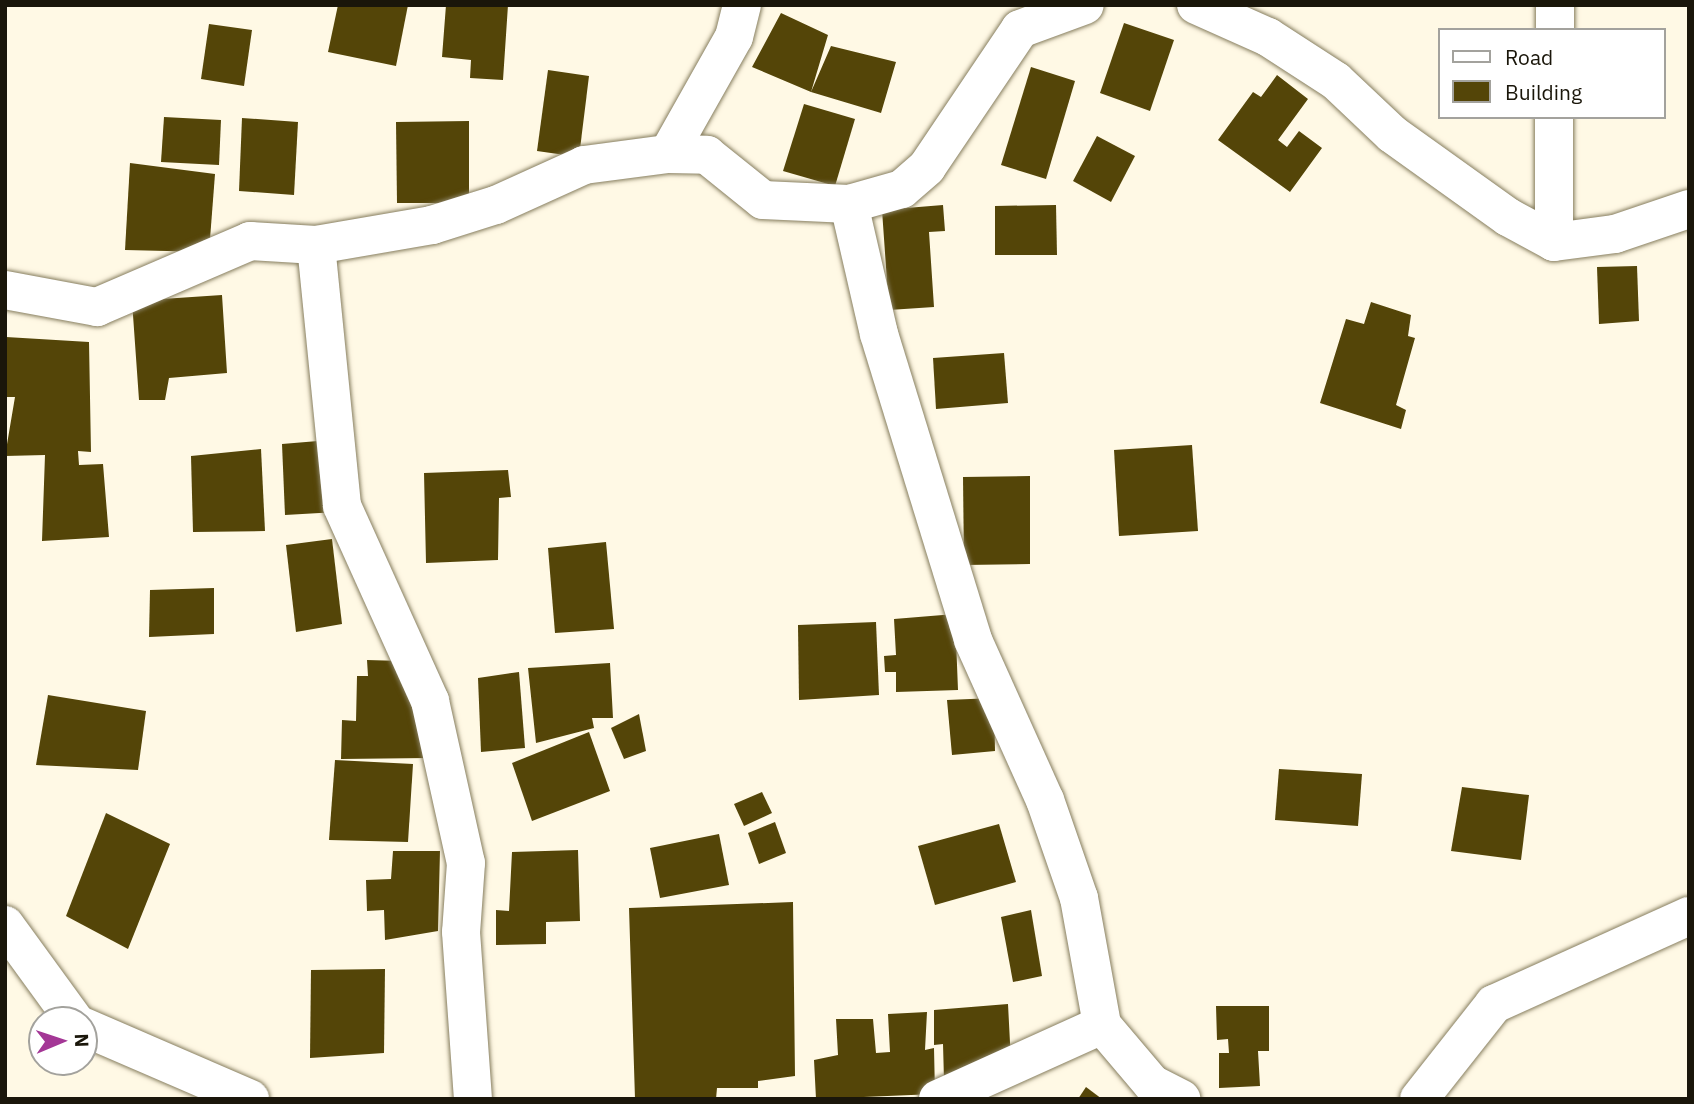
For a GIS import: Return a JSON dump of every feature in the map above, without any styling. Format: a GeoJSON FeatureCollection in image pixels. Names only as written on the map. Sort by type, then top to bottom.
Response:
{"type":"FeatureCollection","features":[{"type":"Feature","properties":{"kind":"street"},"geometry":{"type":"LineString","coordinates":[[668,154],[734,37],[742,5]]}},
{"type":"Feature","properties":{"kind":"street"},"geometry":{"type":"LineString","coordinates":[[5,290],[97,307],[250,241],[316,245],[444,221],[584,164],[668,154],[707,155],[763,200],[849,204],[902,189],[927,167],[1020,29],[1086,5]]}},
{"type":"Feature","properties":{"kind":"street"},"geometry":{"type":"LineString","coordinates":[[1196,5],[1268,37],[1336,81],[1423,158],[1554,242],[1615,233],[1689,209]]}},
{"type":"Feature","properties":{"kind":"street"},"geometry":{"type":"LineString","coordinates":[[1555,5],[1555,28]]}},
{"type":"Feature","properties":{"kind":"street"},"geometry":{"type":"LineString","coordinates":[[1554,119],[1554,242]]}},
{"type":"Feature","properties":{"kind":"street"},"geometry":{"type":"LineString","coordinates":[[849,204],[879,334],[972,640],[1045,800],[1079,898],[1102,1025],[1152,1084],[1181,1099]]}},
{"type":"Feature","properties":{"kind":"street"},"geometry":{"type":"LineString","coordinates":[[316,245],[342,506],[430,701],[466,863],[461,932],[473,1099]]}},
{"type":"Feature","properties":{"kind":"street"},"geometry":{"type":"LineString","coordinates":[[1419,1099],[1494,1004],[1689,916]]}},
{"type":"Feature","properties":{"kind":"street"},"geometry":{"type":"LineString","coordinates":[[5,925],[64,1006]]}},
{"type":"Feature","properties":{"kind":"street"},"geometry":{"type":"LineString","coordinates":[[938,1099],[1102,1025]]}},
{"type":"Feature","properties":{"kind":"street"},"geometry":{"type":"LineString","coordinates":[[98,1033],[250,1099]]}},
{"type":"Feature","properties":{"kind":"building"},"geometry":{"type":"Polygon","coordinates":[[[338,5],[408,5],[396,66],[328,52],[338,5]]]}},
{"type":"Feature","properties":{"kind":"building"},"geometry":{"type":"Polygon","coordinates":[[[446,5],[508,5],[503,80],[470,78],[471,60],[442,57],[446,5]]]}},
{"type":"Feature","properties":{"kind":"building"},"geometry":{"type":"Polygon","coordinates":[[[781,13],[828,35],[811,92],[752,67],[781,13]]]}},
{"type":"Feature","properties":{"kind":"building"},"geometry":{"type":"Polygon","coordinates":[[[1124,23],[1174,40],[1150,111],[1100,93],[1124,23]]]}},
{"type":"Feature","properties":{"kind":"building"},"geometry":{"type":"Polygon","coordinates":[[[209,24],[252,30],[244,86],[201,79],[209,24]]]}},
{"type":"Feature","properties":{"kind":"building"},"geometry":{"type":"Polygon","coordinates":[[[831,46],[896,62],[881,113],[811,92],[831,46]]]}},
{"type":"Feature","properties":{"kind":"building"},"geometry":{"type":"Polygon","coordinates":[[[1031,67],[1075,81],[1046,179],[1001,165],[1031,67]]]}},
{"type":"Feature","properties":{"kind":"building"},"geometry":{"type":"Polygon","coordinates":[[[548,70],[589,76],[579,157],[537,151],[548,70]]]}},
{"type":"Feature","properties":{"kind":"building"},"geometry":{"type":"Polygon","coordinates":[[[1277,75],[1308,99],[1278,140],[1287,147],[1299,131],[1322,148],[1290,192],[1218,140],[1253,92],[1261,97],[1277,75]]]}},
{"type":"Feature","properties":{"kind":"building"},"geometry":{"type":"Polygon","coordinates":[[[804,104],[855,119],[835,186],[783,171],[804,104]]]}},
{"type":"Feature","properties":{"kind":"building"},"geometry":{"type":"Polygon","coordinates":[[[164,117],[221,120],[219,165],[161,162],[164,117]]]}},
{"type":"Feature","properties":{"kind":"building"},"geometry":{"type":"Polygon","coordinates":[[[242,118],[298,122],[294,195],[239,191],[242,118]]]}},
{"type":"Feature","properties":{"kind":"building"},"geometry":{"type":"Polygon","coordinates":[[[469,121],[469,203],[397,203],[396,122],[469,121]]]}},
{"type":"Feature","properties":{"kind":"building"},"geometry":{"type":"Polygon","coordinates":[[[1097,136],[1135,156],[1111,202],[1073,181],[1097,136]]]}},
{"type":"Feature","properties":{"kind":"building"},"geometry":{"type":"Polygon","coordinates":[[[130,163],[215,174],[209,252],[125,250],[130,163]]]}},
{"type":"Feature","properties":{"kind":"building"},"geometry":{"type":"Polygon","coordinates":[[[943,205],[945,231],[929,232],[934,307],[889,310],[882,210],[943,205]]]}},
{"type":"Feature","properties":{"kind":"building"},"geometry":{"type":"Polygon","coordinates":[[[1056,205],[1057,255],[995,255],[995,206],[1056,205]]]}},
{"type":"Feature","properties":{"kind":"building"},"geometry":{"type":"Polygon","coordinates":[[[1637,266],[1639,321],[1599,324],[1597,267],[1637,266]]]}},
{"type":"Feature","properties":{"kind":"building"},"geometry":{"type":"Polygon","coordinates":[[[222,295],[227,373],[169,378],[165,400],[139,400],[132,301],[222,295]]]}},
{"type":"Feature","properties":{"kind":"building"},"geometry":{"type":"Polygon","coordinates":[[[1371,302],[1411,315],[1408,336],[1415,338],[1396,405],[1406,410],[1401,429],[1320,403],[1346,319],[1364,324],[1371,302]]]}},
{"type":"Feature","properties":{"kind":"building"},"geometry":{"type":"Polygon","coordinates":[[[6,337],[89,342],[91,452],[78,451],[79,465],[103,464],[109,537],[42,541],[45,455],[5,456],[15,397],[5,397],[6,337]]]}},
{"type":"Feature","properties":{"kind":"building"},"geometry":{"type":"Polygon","coordinates":[[[1004,353],[1008,403],[936,409],[933,358],[1004,353]]]}},
{"type":"Feature","properties":{"kind":"building"},"geometry":{"type":"Polygon","coordinates":[[[330,440],[337,512],[285,515],[282,444],[330,440]]]}},
{"type":"Feature","properties":{"kind":"building"},"geometry":{"type":"Polygon","coordinates":[[[1192,445],[1198,531],[1119,536],[1114,450],[1192,445]]]}},
{"type":"Feature","properties":{"kind":"building"},"geometry":{"type":"Polygon","coordinates":[[[261,449],[265,531],[193,532],[191,456],[261,449]]]}},
{"type":"Feature","properties":{"kind":"building"},"geometry":{"type":"Polygon","coordinates":[[[508,470],[511,497],[499,498],[498,560],[426,563],[424,473],[508,470]]]}},
{"type":"Feature","properties":{"kind":"building"},"geometry":{"type":"Polygon","coordinates":[[[1030,476],[1030,564],[964,565],[963,477],[1030,476]]]}},
{"type":"Feature","properties":{"kind":"building"},"geometry":{"type":"Polygon","coordinates":[[[332,539],[342,624],[296,632],[286,545],[332,539]]]}},
{"type":"Feature","properties":{"kind":"building"},"geometry":{"type":"Polygon","coordinates":[[[606,542],[614,629],[555,633],[548,548],[606,542]]]}},
{"type":"Feature","properties":{"kind":"building"},"geometry":{"type":"Polygon","coordinates":[[[214,588],[214,634],[149,637],[150,590],[214,588]]]}},
{"type":"Feature","properties":{"kind":"building"},"geometry":{"type":"Polygon","coordinates":[[[955,614],[958,690],[896,692],[896,672],[885,672],[884,656],[896,655],[894,619],[955,614]]]}},
{"type":"Feature","properties":{"kind":"building"},"geometry":{"type":"Polygon","coordinates":[[[876,622],[879,695],[799,700],[798,625],[876,622]]]}},
{"type":"Feature","properties":{"kind":"building"},"geometry":{"type":"Polygon","coordinates":[[[367,660],[402,661],[413,678],[427,758],[341,759],[342,720],[356,721],[357,676],[368,676],[367,660]]]}},
{"type":"Feature","properties":{"kind":"building"},"geometry":{"type":"Polygon","coordinates":[[[610,663],[613,718],[592,718],[594,728],[536,743],[528,668],[610,663]]]}},
{"type":"Feature","properties":{"kind":"building"},"geometry":{"type":"Polygon","coordinates":[[[519,672],[525,748],[481,752],[478,678],[519,672]]]}},
{"type":"Feature","properties":{"kind":"building"},"geometry":{"type":"Polygon","coordinates":[[[48,695],[146,711],[138,770],[36,765],[48,695]]]}},
{"type":"Feature","properties":{"kind":"building"},"geometry":{"type":"Polygon","coordinates":[[[994,698],[995,751],[952,755],[947,700],[994,698]]]}},
{"type":"Feature","properties":{"kind":"building"},"geometry":{"type":"Polygon","coordinates":[[[639,714],[646,751],[624,759],[611,728],[639,714]]]}},
{"type":"Feature","properties":{"kind":"building"},"geometry":{"type":"Polygon","coordinates":[[[589,732],[610,791],[532,821],[512,763],[589,732]]]}},
{"type":"Feature","properties":{"kind":"building"},"geometry":{"type":"Polygon","coordinates":[[[335,760],[413,764],[408,842],[329,840],[335,760]]]}},
{"type":"Feature","properties":{"kind":"building"},"geometry":{"type":"Polygon","coordinates":[[[1279,769],[1362,774],[1358,826],[1275,820],[1279,769]]]}},
{"type":"Feature","properties":{"kind":"building"},"geometry":{"type":"Polygon","coordinates":[[[1462,787],[1529,795],[1521,860],[1451,851],[1462,787]]]}},
{"type":"Feature","properties":{"kind":"building"},"geometry":{"type":"Polygon","coordinates":[[[762,792],[772,813],[744,826],[734,804],[762,792]]]}},
{"type":"Feature","properties":{"kind":"building"},"geometry":{"type":"Polygon","coordinates":[[[106,813],[170,844],[128,949],[66,916],[106,813]]]}},
{"type":"Feature","properties":{"kind":"building"},"geometry":{"type":"Polygon","coordinates":[[[775,822],[786,853],[759,864],[748,833],[775,822]]]}},
{"type":"Feature","properties":{"kind":"building"},"geometry":{"type":"Polygon","coordinates":[[[999,824],[1016,882],[935,905],[918,846],[999,824]]]}},
{"type":"Feature","properties":{"kind":"building"},"geometry":{"type":"Polygon","coordinates":[[[719,834],[729,885],[660,898],[650,848],[719,834]]]}},
{"type":"Feature","properties":{"kind":"building"},"geometry":{"type":"Polygon","coordinates":[[[578,850],[580,921],[546,922],[546,944],[496,945],[496,910],[509,911],[512,852],[578,850]]]}},
{"type":"Feature","properties":{"kind":"building"},"geometry":{"type":"Polygon","coordinates":[[[393,851],[440,851],[438,931],[385,940],[384,910],[367,911],[366,880],[391,879],[393,851]]]}},
{"type":"Feature","properties":{"kind":"building"},"geometry":{"type":"Polygon","coordinates":[[[793,902],[795,1076],[758,1081],[758,1088],[717,1088],[716,1099],[635,1099],[629,908],[793,902]]]}},
{"type":"Feature","properties":{"kind":"building"},"geometry":{"type":"Polygon","coordinates":[[[1031,910],[1042,976],[1013,982],[1001,917],[1031,910]]]}},
{"type":"Feature","properties":{"kind":"building"},"geometry":{"type":"Polygon","coordinates":[[[385,969],[384,1053],[310,1058],[311,970],[385,969]]]}},
{"type":"Feature","properties":{"kind":"building"},"geometry":{"type":"Polygon","coordinates":[[[1008,1004],[1011,1062],[944,1080],[943,1044],[934,1045],[934,1010],[1008,1004]]]}},
{"type":"Feature","properties":{"kind":"building"},"geometry":{"type":"Polygon","coordinates":[[[1216,1006],[1269,1006],[1269,1051],[1258,1051],[1260,1086],[1219,1088],[1219,1053],[1229,1053],[1228,1039],[1217,1040],[1216,1006]]]}},
{"type":"Feature","properties":{"kind":"building"},"geometry":{"type":"Polygon","coordinates":[[[927,1012],[925,1050],[934,1048],[935,1094],[816,1099],[814,1060],[838,1055],[836,1019],[873,1019],[876,1053],[890,1052],[888,1014],[927,1012]]]}},
{"type":"Feature","properties":{"kind":"building"},"geometry":{"type":"Polygon","coordinates":[[[1086,1087],[1102,1099],[1078,1099],[1086,1087]]]}}]}
